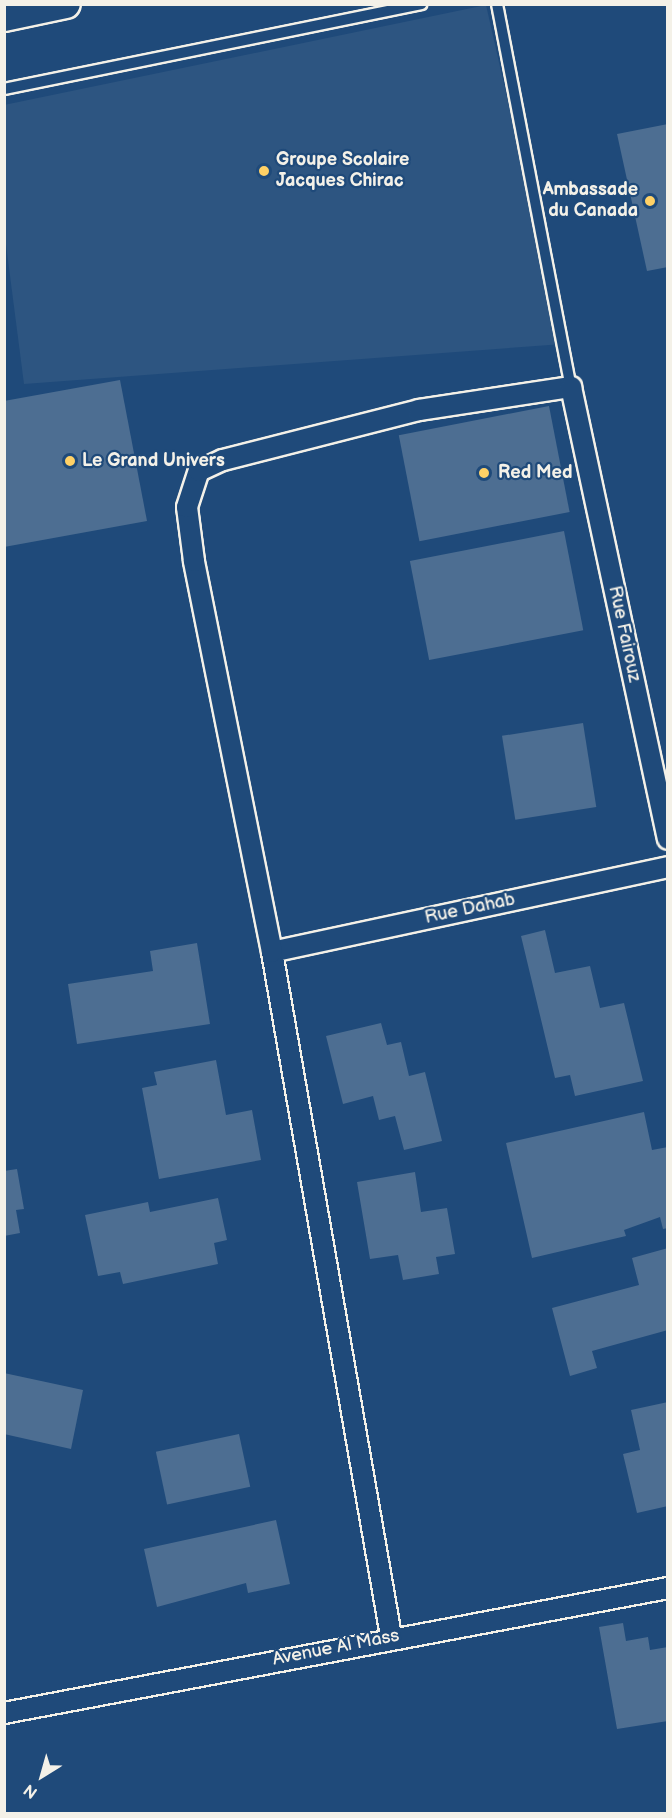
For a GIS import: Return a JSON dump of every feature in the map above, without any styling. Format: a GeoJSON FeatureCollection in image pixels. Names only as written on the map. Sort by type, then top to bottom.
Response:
{"type":"FeatureCollection","features":[{"type":"Feature","properties":{"kind":"main road"},"geometry":{"type":"LineString","coordinates":[[4,17],[66,4]]}},
{"type":"Feature","properties":{"kind":"street","name":"Rue Fairouz"},"geometry":{"type":"LineString","coordinates":[[571,387],[668,839]]}},
{"type":"Feature","properties":{"kind":"street"},"geometry":{"type":"LineString","coordinates":[[391,1636],[272,952],[194,561],[187,507],[192,482],[199,471],[223,460],[408,413],[571,387]]}},
{"type":"Feature","properties":{"kind":"street","name":"Rue Dahab"},"geometry":{"type":"LineString","coordinates":[[272,952],[668,867]]}},
{"type":"Feature","properties":{"kind":"street","name":"Avenue Al Mass"},"geometry":{"type":"LineString","coordinates":[[4,1713],[391,1636],[668,1588]]}},
{"type":"Feature","properties":{"kind":"lane"},"geometry":{"type":"LineString","coordinates":[[4,89],[421,4]]}},
{"type":"Feature","properties":{"kind":"lane"},"geometry":{"type":"LineString","coordinates":[[497,4],[571,387]]}},
{"type":"Feature","properties":{"kind":"shaded area","name":"Groupe Scolaire Jacques Chirac"},"geometry":{"type":"Polygon","coordinates":[[[486,5],[563,344],[24,384],[5,237],[4,105],[486,5]]]}},
{"type":"Feature","properties":{"kind":"building","name":"Ambassade du Canada"},"geometry":{"type":"Polygon","coordinates":[[[668,124],[668,267],[647,271],[617,134],[668,124]]]}},
{"type":"Feature","properties":{"kind":"building","name":"Le Grand Univers"},"geometry":{"type":"Polygon","coordinates":[[[120,380],[147,521],[4,547],[4,401],[120,380]]]}},
{"type":"Feature","properties":{"kind":"building","name":"Red Med"},"geometry":{"type":"Polygon","coordinates":[[[549,406],[570,512],[419,541],[399,435],[549,406]]]}},
{"type":"Feature","properties":{"kind":"building"},"geometry":{"type":"Polygon","coordinates":[[[564,531],[583,630],[429,660],[410,561],[564,531]]]}},
{"type":"Feature","properties":{"kind":"building"},"geometry":{"type":"Polygon","coordinates":[[[583,723],[596,807],[515,820],[502,736],[583,723]]]}},
{"type":"Feature","properties":{"kind":"building"},"geometry":{"type":"Polygon","coordinates":[[[545,930],[555,973],[590,966],[600,1008],[624,1003],[643,1081],[575,1096],[570,1075],[555,1078],[521,936],[545,930]]]}},
{"type":"Feature","properties":{"kind":"building"},"geometry":{"type":"Polygon","coordinates":[[[197,943],[210,1024],[77,1044],[68,984],[153,971],[150,951],[197,943]]]}},
{"type":"Feature","properties":{"kind":"building"},"geometry":{"type":"Polygon","coordinates":[[[381,1023],[387,1045],[401,1042],[409,1076],[425,1072],[442,1141],[404,1150],[395,1116],[379,1120],[373,1096],[343,1104],[326,1036],[381,1023]]]}},
{"type":"Feature","properties":{"kind":"building"},"geometry":{"type":"Polygon","coordinates":[[[216,1060],[226,1115],[252,1110],[261,1160],[159,1179],[142,1088],[157,1085],[154,1072],[216,1060]]]}},
{"type":"Feature","properties":{"kind":"building"},"geometry":{"type":"Polygon","coordinates":[[[644,1112],[652,1150],[668,1147],[668,1228],[663,1229],[660,1217],[624,1230],[626,1236],[532,1258],[506,1143],[644,1112]]]}},
{"type":"Feature","properties":{"kind":"building"},"geometry":{"type":"Polygon","coordinates":[[[17,1169],[24,1209],[16,1210],[20,1233],[4,1236],[4,1171],[17,1169]]]}},
{"type":"Feature","properties":{"kind":"building"},"geometry":{"type":"Polygon","coordinates":[[[415,1172],[421,1212],[447,1208],[455,1254],[436,1257],[439,1274],[403,1280],[398,1255],[370,1259],[357,1182],[415,1172]]]}},
{"type":"Feature","properties":{"kind":"building"},"geometry":{"type":"Polygon","coordinates":[[[218,1198],[227,1240],[214,1243],[218,1264],[123,1284],[120,1272],[98,1276],[85,1215],[148,1202],[150,1212],[218,1198]]]}},
{"type":"Feature","properties":{"kind":"building"},"geometry":{"type":"Polygon","coordinates":[[[668,1248],[668,1330],[592,1351],[597,1368],[570,1376],[552,1308],[639,1285],[632,1258],[668,1248]]]}},
{"type":"Feature","properties":{"kind":"building"},"geometry":{"type":"Polygon","coordinates":[[[4,1373],[83,1390],[71,1449],[4,1434],[4,1373]]]}},
{"type":"Feature","properties":{"kind":"building"},"geometry":{"type":"Polygon","coordinates":[[[668,1402],[668,1506],[637,1513],[623,1454],[640,1450],[631,1410],[668,1402]]]}},
{"type":"Feature","properties":{"kind":"building"},"geometry":{"type":"Polygon","coordinates":[[[239,1434],[250,1487],[167,1504],[156,1452],[239,1434]]]}},
{"type":"Feature","properties":{"kind":"building"},"geometry":{"type":"Polygon","coordinates":[[[276,1520],[290,1584],[248,1593],[246,1583],[157,1607],[144,1549],[276,1520]]]}},
{"type":"Feature","properties":{"kind":"building"},"geometry":{"type":"Polygon","coordinates":[[[623,1623],[626,1641],[648,1637],[650,1650],[668,1647],[668,1721],[617,1729],[599,1627],[623,1623]]]}},
{"type":"Feature","properties":{"kind":"place","name":"Groupe Scolaire Jacques Chirac"},"geometry":{"type":"Point","coordinates":[264,171]}},
{"type":"Feature","properties":{"kind":"place","name":"Ambassade du Canada"},"geometry":{"type":"Point","coordinates":[650,201]}},
{"type":"Feature","properties":{"kind":"place","name":"Le Grand Univers"},"geometry":{"type":"Point","coordinates":[70,461]}},
{"type":"Feature","properties":{"kind":"place","name":"Red Med"},"geometry":{"type":"Point","coordinates":[484,473]}}]}
